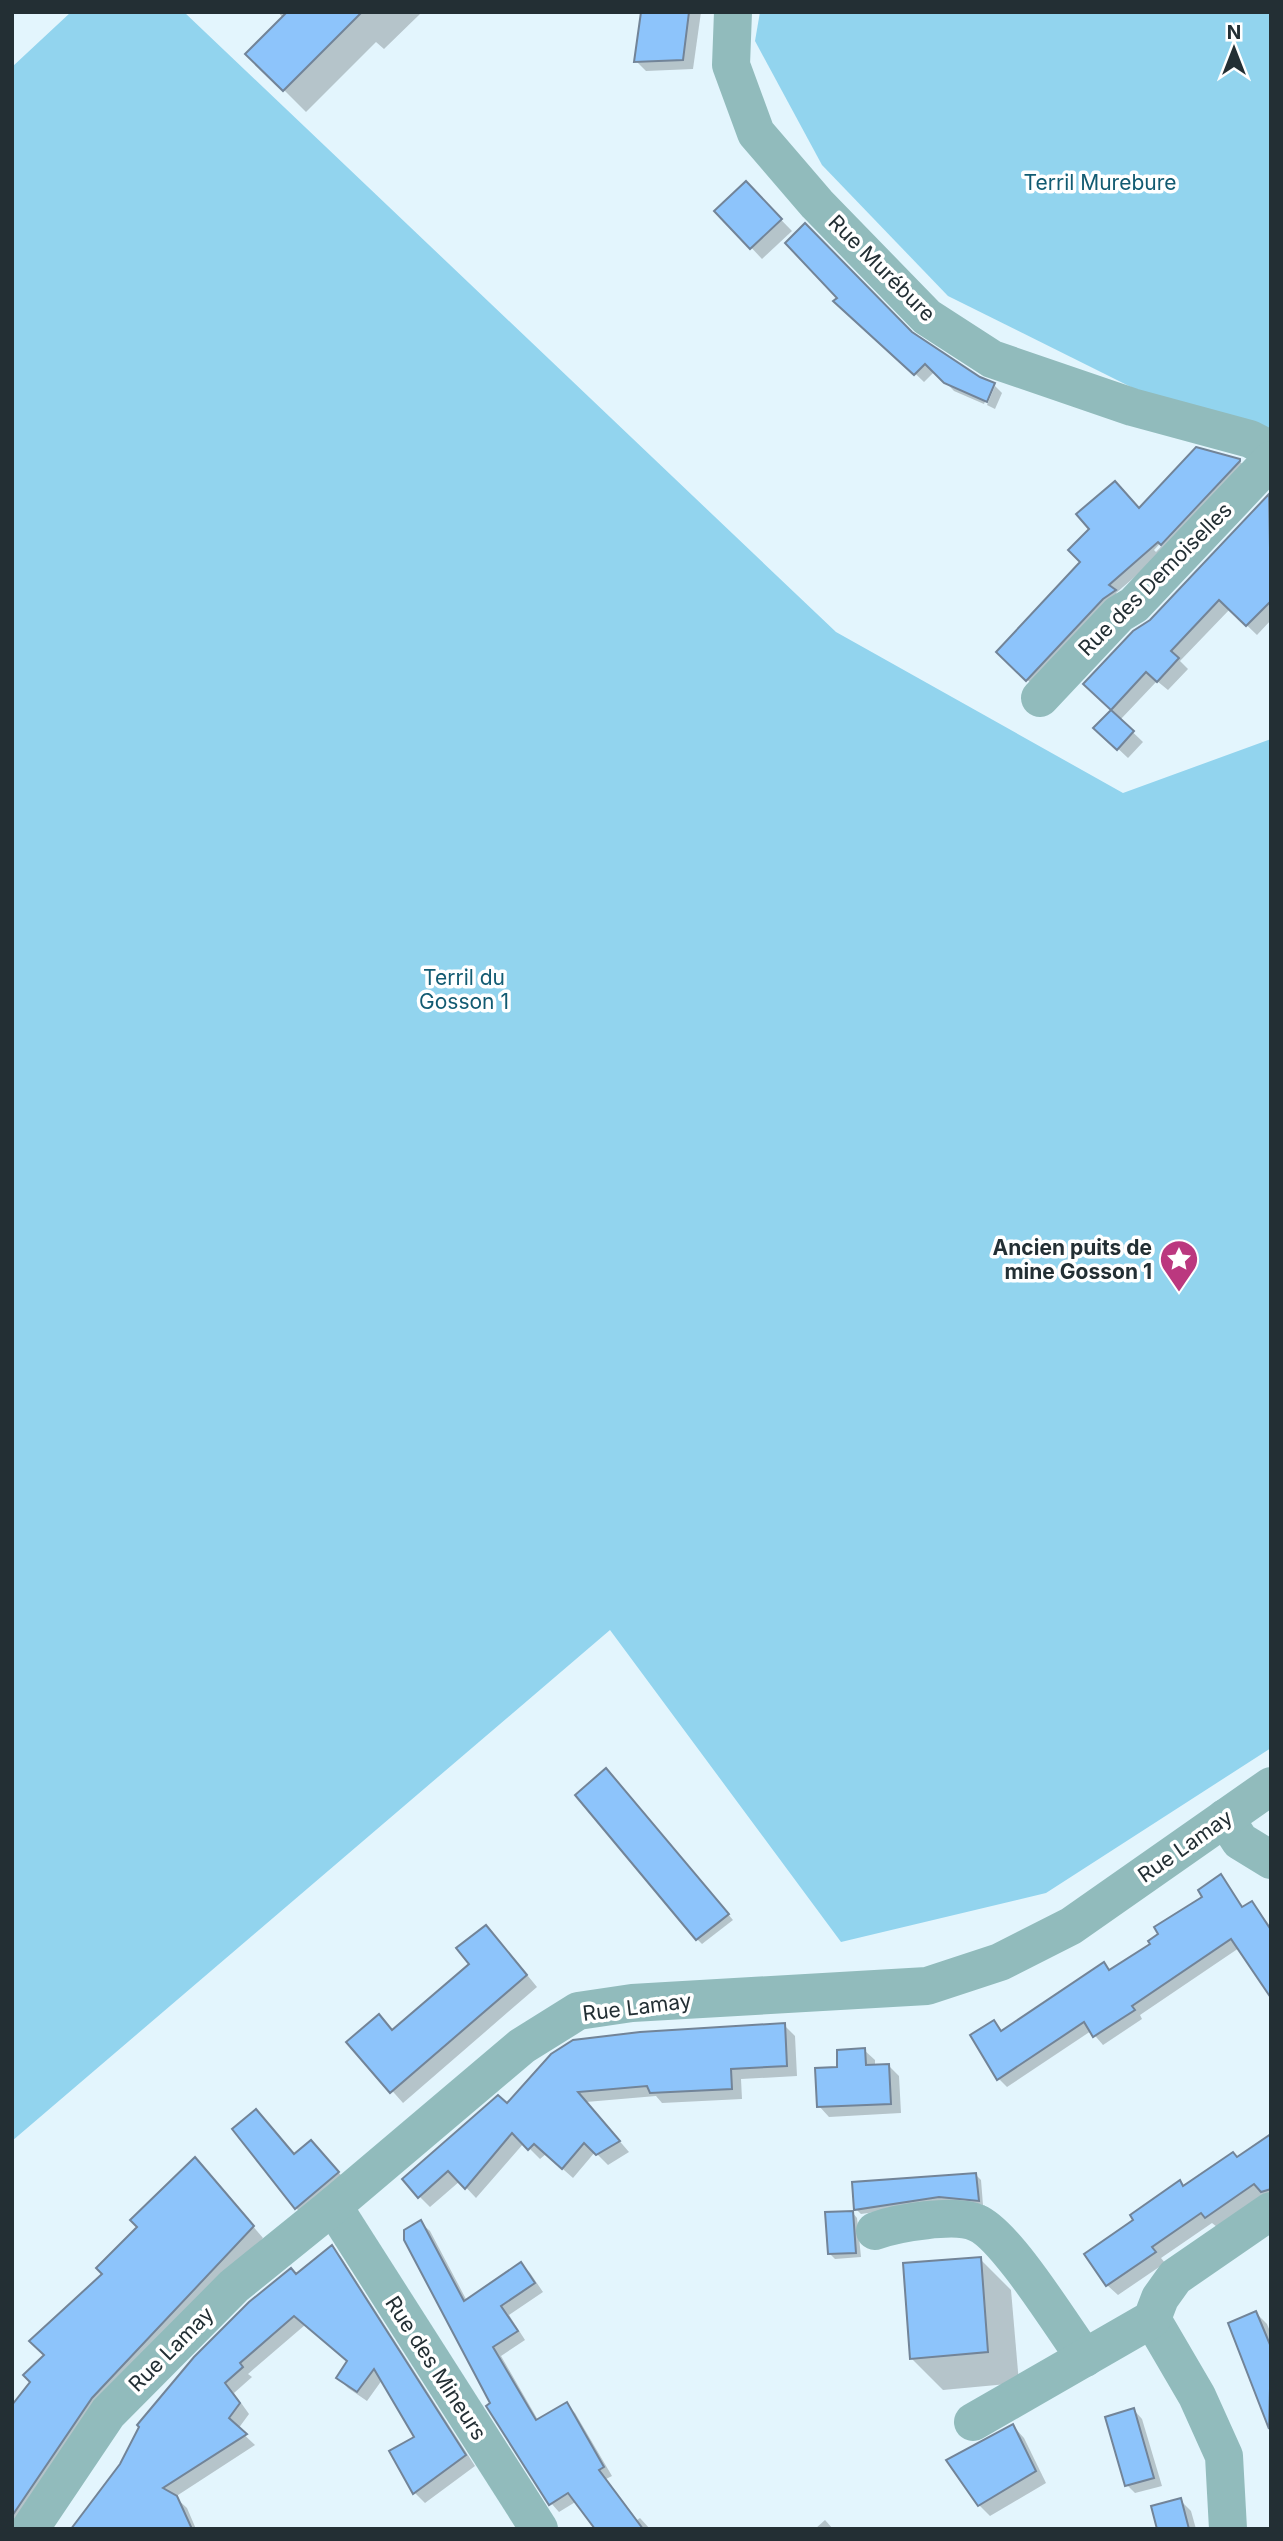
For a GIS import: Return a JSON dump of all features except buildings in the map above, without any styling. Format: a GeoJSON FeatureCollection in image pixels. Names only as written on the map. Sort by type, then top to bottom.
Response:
{"type":"FeatureCollection","features":[{"type":"Feature","properties":{"kind":"street","name":"Rue Murébure"},"geometry":{"type":"LineString","coordinates":[[733,12],[731,65],[755,132],[817,204],[927,317],[992,359],[1132,407],[1250,439],[1271,450]]}},
{"type":"Feature","properties":{"kind":"street","name":"Rue des Demoiselles"},"geometry":{"type":"LineString","coordinates":[[1040,698],[1119,614],[1134,605],[1271,460]]}},
{"type":"Feature","properties":{"kind":"street","name":"Rue Lamay"},"geometry":{"type":"LineString","coordinates":[[30,2529],[108,2413],[234,2286],[522,2046],[578,2011],[632,2003],[928,1986],[1000,1962],[1071,1926],[1271,1786]]}},
{"type":"Feature","properties":{"kind":"street"},"geometry":{"type":"LineString","coordinates":[[1224,1818],[1240,1841],[1271,1860]]}},
{"type":"Feature","properties":{"kind":"street","name":"Rue des Mineurs"},"geometry":{"type":"LineString","coordinates":[[333,2206],[539,2529]]}},
{"type":"Feature","properties":{"kind":"street"},"geometry":{"type":"LineString","coordinates":[[973,2422],[1152,2319],[1160,2298],[1175,2277],[1271,2211]]}},
{"type":"Feature","properties":{"kind":"street"},"geometry":{"type":"LineString","coordinates":[[875,2231],[898,2224],[960,2219],[984,2227],[1007,2250],[1085,2358]]}},
{"type":"Feature","properties":{"kind":"street"},"geometry":{"type":"LineString","coordinates":[[1152,2319],[1197,2396],[1224,2456],[1228,2529]]}},
{"type":"Feature","properties":{"kind":"green space","name":"Terril du Gosson 1"},"geometry":{"type":"Polygon","coordinates":[[[71,12],[184,12],[836,632],[1123,793],[1271,739],[1271,1748],[1046,1893],[841,1942],[610,1630],[12,2141],[12,67],[71,12]]]}},
{"type":"Feature","properties":{"kind":"green space","name":"Terril Murebure"},"geometry":{"type":"Polygon","coordinates":[[[760,12],[1271,12],[1271,431],[1143,393],[948,296],[822,165],[755,41],[760,12]]]}},
{"type":"Feature","properties":{"kind":"place","name":"Ancien puits de mine Gosson 1"},"geometry":{"type":"Point","coordinates":[1179,1293]}}]}
